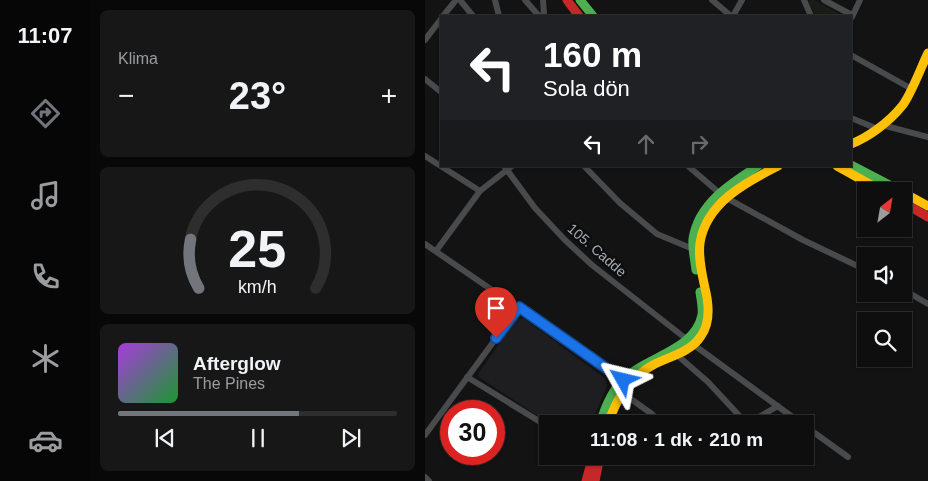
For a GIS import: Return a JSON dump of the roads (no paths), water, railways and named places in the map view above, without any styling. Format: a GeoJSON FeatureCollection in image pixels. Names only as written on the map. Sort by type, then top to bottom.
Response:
{"type":"FeatureCollection","features":[{"type":"Feature","properties":{"kind":"main road"},"geometry":{"type":"LineString","coordinates":[[567,0],[578,15]]}},
{"type":"Feature","properties":{"kind":"main road"},"geometry":{"type":"LineString","coordinates":[[580,0],[592,15]]}},
{"type":"Feature","properties":{"kind":"main road"},"geometry":{"type":"LineString","coordinates":[[852,144],[862,140],[880,127],[902,106],[928,53]]}},
{"type":"Feature","properties":{"kind":"main road"},"geometry":{"type":"LineString","coordinates":[[852,166],[883,182]]}},
{"type":"Feature","properties":{"kind":"main road"},"geometry":{"type":"LineString","coordinates":[[603,415],[609,400],[632,371],[690,343],[701,321],[702,314],[693,249],[693,238],[697,225],[703,212],[723,196],[740,178],[757,167]]}},
{"type":"Feature","properties":{"kind":"main road"},"geometry":{"type":"LineString","coordinates":[[612,415],[621,392],[630,382],[652,366],[677,355],[702,334],[707,323],[709,310],[700,256],[702,233],[712,212],[723,196],[776,167]]}},
{"type":"Feature","properties":{"kind":"main road"},"geometry":{"type":"LineString","coordinates":[[839,167],[866,182]]}},
{"type":"Feature","properties":{"kind":"main road"},"geometry":{"type":"LineString","coordinates":[[913,198],[928,206]]}},
{"type":"Feature","properties":{"kind":"main road"},"geometry":{"type":"LineString","coordinates":[[913,208],[928,217]]}},
{"type":"Feature","properties":{"kind":"main road"},"geometry":{"type":"LineString","coordinates":[[587,481],[591,465]]}},
{"type":"Feature","properties":{"kind":"main road"},"geometry":{"type":"LineString","coordinates":[[595,481],[598,465]]}},
{"type":"Feature","properties":{"kind":"street"},"geometry":{"type":"LineString","coordinates":[[445,15],[458,0],[472,15]]}},
{"type":"Feature","properties":{"kind":"street"},"geometry":{"type":"LineString","coordinates":[[495,0],[499,15]]}},
{"type":"Feature","properties":{"kind":"street"},"geometry":{"type":"LineString","coordinates":[[525,0],[541,15]]}},
{"type":"Feature","properties":{"kind":"street"},"geometry":{"type":"LineString","coordinates":[[542,15],[543,0]]}},
{"type":"Feature","properties":{"kind":"street"},"geometry":{"type":"LineString","coordinates":[[713,0],[731,15]]}},
{"type":"Feature","properties":{"kind":"street"},"geometry":{"type":"LineString","coordinates":[[733,15],[742,0]]}},
{"type":"Feature","properties":{"kind":"street"},"geometry":{"type":"LineString","coordinates":[[803,0],[810,15]]}},
{"type":"Feature","properties":{"kind":"street"},"geometry":{"type":"LineString","coordinates":[[824,0],[850,15]]}},
{"type":"Feature","properties":{"kind":"street"},"geometry":{"type":"LineString","coordinates":[[852,16],[860,0]]}},
{"type":"Feature","properties":{"kind":"street"},"geometry":{"type":"LineString","coordinates":[[425,40],[440,21]]}},
{"type":"Feature","properties":{"kind":"street"},"geometry":{"type":"LineString","coordinates":[[852,56],[910,88]]}},
{"type":"Feature","properties":{"kind":"street"},"geometry":{"type":"LineString","coordinates":[[425,79],[440,91]]}},
{"type":"Feature","properties":{"kind":"street"},"geometry":{"type":"LineString","coordinates":[[852,118],[880,127],[928,137]]}},
{"type":"Feature","properties":{"kind":"street"},"geometry":{"type":"LineString","coordinates":[[425,156],[440,166]]}},
{"type":"Feature","properties":{"kind":"street"},"geometry":{"type":"LineString","coordinates":[[442,167],[480,191]]}},
{"type":"Feature","properties":{"kind":"street"},"geometry":{"type":"LineString","coordinates":[[585,167],[620,202],[657,234],[693,249]]}},
{"type":"Feature","properties":{"kind":"street"},"geometry":{"type":"LineString","coordinates":[[689,167],[723,196],[803,240],[857,266]]}},
{"type":"Feature","properties":{"kind":"street"},"geometry":{"type":"LineString","coordinates":[[436,251],[480,191],[508,168]]}},
{"type":"Feature","properties":{"kind":"street","name":"105. Cadde"},"geometry":{"type":"LineString","coordinates":[[508,168],[535,208],[592,265],[690,343],[790,415]]}},
{"type":"Feature","properties":{"kind":"street"},"geometry":{"type":"LineString","coordinates":[[425,244],[623,380]]}},
{"type":"Feature","properties":{"kind":"street"},"geometry":{"type":"LineString","coordinates":[[912,295],[928,304]]}},
{"type":"Feature","properties":{"kind":"street"},"geometry":{"type":"LineString","coordinates":[[425,435],[519,307]]}},
{"type":"Feature","properties":{"kind":"street"},"geometry":{"type":"LineString","coordinates":[[677,355],[708,382],[739,415]]}},
{"type":"Feature","properties":{"kind":"street"},"geometry":{"type":"LineString","coordinates":[[467,377],[539,421]]}},
{"type":"Feature","properties":{"kind":"street"},"geometry":{"type":"LineString","coordinates":[[621,392],[653,415]]}},
{"type":"Feature","properties":{"kind":"street"},"geometry":{"type":"LineString","coordinates":[[762,415],[778,406]]}},
{"type":"Feature","properties":{"kind":"street"},"geometry":{"type":"LineString","coordinates":[[814,432],[848,457]]}},
{"type":"Feature","properties":{"kind":"street"},"geometry":{"type":"LineString","coordinates":[[425,478],[429,481]]}}]}
